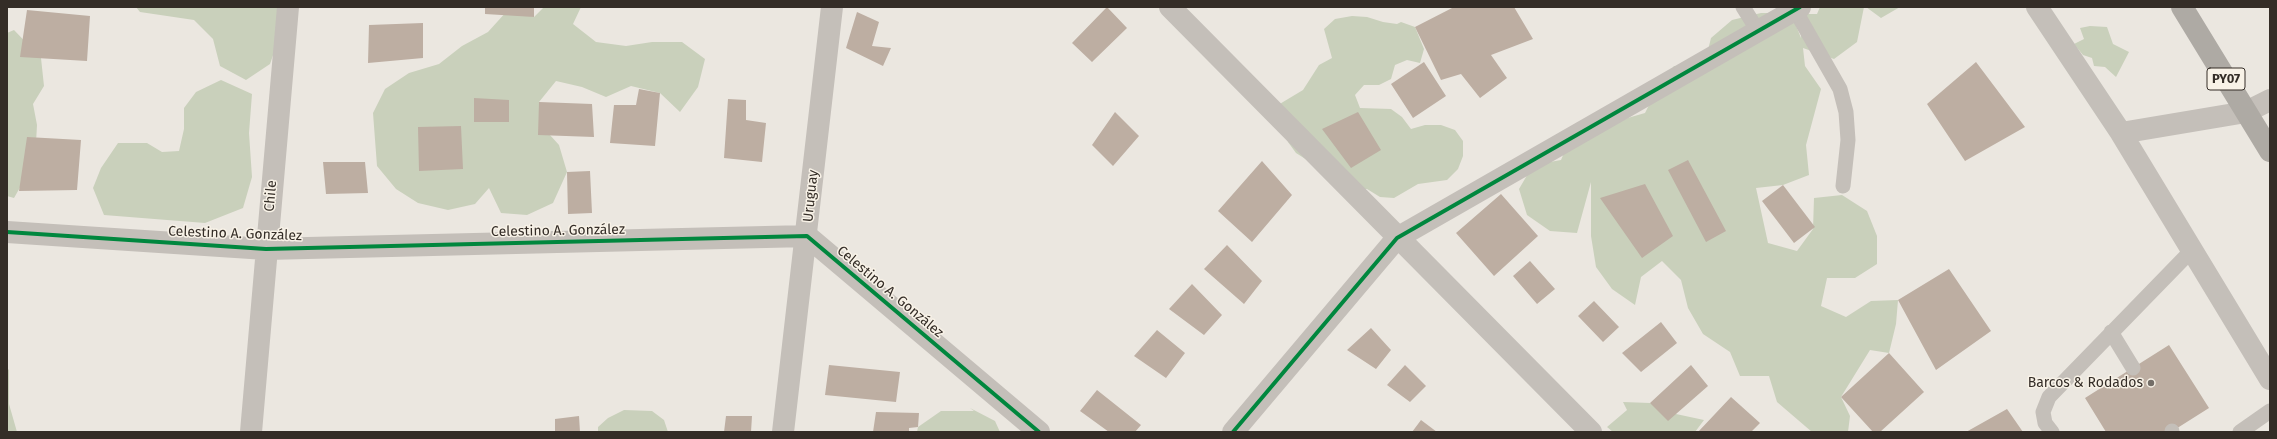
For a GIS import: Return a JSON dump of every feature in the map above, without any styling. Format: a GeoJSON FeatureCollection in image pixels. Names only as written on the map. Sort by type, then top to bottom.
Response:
{"type":"FeatureCollection","features":[{"type":"Feature","properties":{"kind":"highway","name":"PY07"},"geometry":{"type":"LineString","coordinates":[[2182,7],[2270,151]]}},
{"type":"Feature","properties":{"kind":"street","name":"Chile"},"geometry":{"type":"LineString","coordinates":[[251,432],[288,7]]}},
{"type":"Feature","properties":{"kind":"street","name":"Uruguay"},"geometry":{"type":"LineString","coordinates":[[783,432],[807,236],[832,7]]}},
{"type":"Feature","properties":{"kind":"street"},"geometry":{"type":"LineString","coordinates":[[1170,7],[1397,238],[1591,432]]}},
{"type":"Feature","properties":{"kind":"street"},"geometry":{"type":"LineString","coordinates":[[2037,7],[2120,133],[2270,379]]}},
{"type":"Feature","properties":{"kind":"street"},"geometry":{"type":"LineString","coordinates":[[1233,432],[1397,238],[1798,8]]}},
{"type":"Feature","properties":{"kind":"street"},"geometry":{"type":"LineString","coordinates":[[2120,133],[2246,112],[2270,100]]}},
{"type":"Feature","properties":{"kind":"street","name":"Celestino A. González"},"geometry":{"type":"LineString","coordinates":[[7,232],[266,249],[807,236],[1039,432]]}},
{"type":"Feature","properties":{"kind":"lane"},"geometry":{"type":"LineString","coordinates":[[1743,7],[1758,31]]}},
{"type":"Feature","properties":{"kind":"lane"},"geometry":{"type":"LineString","coordinates":[[1798,8],[1840,89],[1846,112],[1848,140],[1843,186]]}},
{"type":"Feature","properties":{"kind":"lane"},"geometry":{"type":"LineString","coordinates":[[2052,432],[2045,423],[2043,412],[2050,397],[2192,250]]}},
{"type":"Feature","properties":{"kind":"lane"},"geometry":{"type":"LineString","coordinates":[[2112,332],[2133,368]]}},
{"type":"Feature","properties":{"kind":"lane"},"geometry":{"type":"LineString","coordinates":[[2240,432],[2270,411]]}},
{"type":"Feature","properties":{"kind":"green space"},"geometry":{"type":"Polygon","coordinates":[[[136,7],[282,7],[279,38],[270,64],[246,80],[220,66],[213,39],[194,20],[140,12],[136,7]]]}},
{"type":"Feature","properties":{"kind":"green space"},"geometry":{"type":"Polygon","coordinates":[[[544,7],[581,7],[573,24],[596,42],[626,46],[652,42],[682,42],[705,59],[698,87],[680,112],[660,93],[631,86],[606,97],[582,87],[556,81],[539,102],[540,124],[559,145],[567,172],[553,203],[527,215],[501,213],[489,188],[475,204],[448,210],[418,203],[396,189],[377,166],[373,113],[385,89],[409,73],[439,64],[462,46],[488,32],[507,11],[534,17],[544,7]]]}},
{"type":"Feature","properties":{"kind":"green space"},"geometry":{"type":"Polygon","coordinates":[[[1820,7],[1864,7],[1857,42],[1834,59],[1803,48],[1805,66],[1821,89],[1806,145],[1809,175],[1783,185],[1756,188],[1768,243],[1797,251],[1813,229],[1814,198],[1842,195],[1867,211],[1877,236],[1877,264],[1855,278],[1827,278],[1821,306],[1846,317],[1871,301],[1898,300],[1896,324],[1889,353],[1870,350],[1841,397],[1850,416],[1848,432],[1812,432],[1777,402],[1769,376],[1740,376],[1730,352],[1703,334],[1688,308],[1681,280],[1662,261],[1641,277],[1635,305],[1612,289],[1596,267],[1591,236],[1591,182],[1577,233],[1550,231],[1527,215],[1519,189],[1533,165],[1561,160],[1572,134],[1645,113],[1657,89],[1674,66],[1704,66],[1711,38],[1732,20],[1761,13],[1791,13],[1801,38],[1800,14],[1817,14],[1820,7]]]}},
{"type":"Feature","properties":{"kind":"green space"},"geometry":{"type":"Polygon","coordinates":[[[1866,7],[1900,7],[1881,18],[1866,7]]]}},
{"type":"Feature","properties":{"kind":"green space"},"geometry":{"type":"Polygon","coordinates":[[[1352,16],[1367,17],[1383,22],[1397,24],[1401,22],[1415,27],[1424,49],[1420,63],[1407,60],[1395,65],[1391,79],[1379,85],[1364,85],[1355,95],[1360,108],[1391,109],[1402,117],[1411,129],[1425,125],[1441,125],[1455,130],[1463,141],[1463,156],[1458,169],[1447,180],[1418,184],[1394,198],[1380,197],[1367,189],[1353,189],[1296,153],[1288,142],[1278,105],[1303,90],[1319,65],[1332,58],[1324,29],[1335,19],[1352,16]]]}},
{"type":"Feature","properties":{"kind":"green space"},"geometry":{"type":"Polygon","coordinates":[[[2090,26],[2107,27],[2113,44],[2129,52],[2116,77],[2105,67],[2094,66],[2092,58],[2083,55],[2074,44],[2084,39],[2080,28],[2090,26]]]}},
{"type":"Feature","properties":{"kind":"green space"},"geometry":{"type":"Polygon","coordinates":[[[14,30],[41,58],[44,86],[33,104],[37,125],[35,161],[14,198],[7,196],[7,33],[14,30]]]}},
{"type":"Feature","properties":{"kind":"green space"},"geometry":{"type":"Polygon","coordinates":[[[221,80],[252,94],[249,133],[252,177],[243,208],[205,223],[104,215],[93,188],[101,168],[118,143],[147,143],[162,152],[179,151],[184,129],[184,108],[196,92],[221,80]]]}},
{"type":"Feature","properties":{"kind":"green space"},"geometry":{"type":"Polygon","coordinates":[[[7,368],[9,370],[9,404],[17,432],[7,432],[7,368]]]}},
{"type":"Feature","properties":{"kind":"green space"},"geometry":{"type":"Polygon","coordinates":[[[1623,402],[1650,403],[1676,414],[1704,420],[1695,432],[1613,432],[1607,427],[1627,410],[1623,402]]]}},
{"type":"Feature","properties":{"kind":"green space"},"geometry":{"type":"Polygon","coordinates":[[[970,408],[995,421],[1000,432],[917,432],[918,427],[941,411],[974,411],[970,408]]]}},
{"type":"Feature","properties":{"kind":"green space"},"geometry":{"type":"Polygon","coordinates":[[[624,410],[652,411],[664,420],[668,432],[598,432],[598,427],[608,418],[624,410]]]}},
{"type":"Feature","properties":{"kind":"building"},"geometry":{"type":"Polygon","coordinates":[[[485,7],[534,7],[534,17],[485,14],[485,7]]]}},
{"type":"Feature","properties":{"kind":"building"},"geometry":{"type":"Polygon","coordinates":[[[1107,7],[1127,28],[1092,62],[1072,43],[1107,7]]]}},
{"type":"Feature","properties":{"kind":"building"},"geometry":{"type":"Polygon","coordinates":[[[1454,7],[1514,7],[1533,39],[1491,55],[1507,78],[1480,98],[1461,74],[1441,80],[1415,27],[1454,7]]]}},
{"type":"Feature","properties":{"kind":"building"},"geometry":{"type":"Polygon","coordinates":[[[27,10],[90,16],[87,61],[20,57],[27,10]]]}},
{"type":"Feature","properties":{"kind":"building"},"geometry":{"type":"Polygon","coordinates":[[[857,12],[879,22],[872,46],[891,48],[883,66],[846,48],[857,12]]]}},
{"type":"Feature","properties":{"kind":"building"},"geometry":{"type":"Polygon","coordinates":[[[423,23],[423,58],[368,63],[369,25],[423,23]]]}},
{"type":"Feature","properties":{"kind":"building"},"geometry":{"type":"Polygon","coordinates":[[[1424,62],[1446,96],[1413,118],[1391,84],[1424,62]]]}},
{"type":"Feature","properties":{"kind":"building"},"geometry":{"type":"Polygon","coordinates":[[[1976,62],[2025,127],[1965,161],[1927,104],[1976,62]]]}},
{"type":"Feature","properties":{"kind":"building"},"geometry":{"type":"Polygon","coordinates":[[[639,89],[660,93],[655,146],[610,143],[614,105],[636,105],[639,89]]]}},
{"type":"Feature","properties":{"kind":"building"},"geometry":{"type":"Polygon","coordinates":[[[474,98],[509,100],[509,122],[474,122],[474,98]]]}},
{"type":"Feature","properties":{"kind":"building"},"geometry":{"type":"Polygon","coordinates":[[[728,99],[746,100],[746,120],[766,123],[762,162],[724,158],[728,99]]]}},
{"type":"Feature","properties":{"kind":"building"},"geometry":{"type":"Polygon","coordinates":[[[539,102],[592,104],[594,137],[538,135],[539,102]]]}},
{"type":"Feature","properties":{"kind":"building"},"geometry":{"type":"Polygon","coordinates":[[[1115,112],[1139,136],[1113,166],[1092,145],[1115,112]]]}},
{"type":"Feature","properties":{"kind":"building"},"geometry":{"type":"Polygon","coordinates":[[[1358,112],[1381,150],[1351,168],[1322,129],[1358,112]]]}},
{"type":"Feature","properties":{"kind":"building"},"geometry":{"type":"Polygon","coordinates":[[[461,126],[463,169],[419,171],[418,127],[461,126]]]}},
{"type":"Feature","properties":{"kind":"building"},"geometry":{"type":"Polygon","coordinates":[[[27,137],[81,140],[77,190],[19,191],[27,137]]]}},
{"type":"Feature","properties":{"kind":"building"},"geometry":{"type":"Polygon","coordinates":[[[1688,160],[1726,231],[1706,242],[1668,170],[1688,160]]]}},
{"type":"Feature","properties":{"kind":"building"},"geometry":{"type":"Polygon","coordinates":[[[1262,161],[1292,195],[1252,242],[1218,211],[1262,161]]]}},
{"type":"Feature","properties":{"kind":"building"},"geometry":{"type":"Polygon","coordinates":[[[323,162],[365,162],[368,193],[326,194],[323,162]]]}},
{"type":"Feature","properties":{"kind":"building"},"geometry":{"type":"Polygon","coordinates":[[[590,171],[592,213],[568,214],[567,172],[590,171]]]}},
{"type":"Feature","properties":{"kind":"building"},"geometry":{"type":"Polygon","coordinates":[[[1645,184],[1673,236],[1642,258],[1600,198],[1645,184]]]}},
{"type":"Feature","properties":{"kind":"building"},"geometry":{"type":"Polygon","coordinates":[[[1783,185],[1815,227],[1794,243],[1762,201],[1783,185]]]}},
{"type":"Feature","properties":{"kind":"building"},"geometry":{"type":"Polygon","coordinates":[[[1501,194],[1538,236],[1494,276],[1456,233],[1501,194]]]}},
{"type":"Feature","properties":{"kind":"building"},"geometry":{"type":"Polygon","coordinates":[[[1227,245],[1262,281],[1244,304],[1204,269],[1227,245]]]}},
{"type":"Feature","properties":{"kind":"building"},"geometry":{"type":"Polygon","coordinates":[[[1530,261],[1555,289],[1537,304],[1513,276],[1530,261]]]}},
{"type":"Feature","properties":{"kind":"building"},"geometry":{"type":"Polygon","coordinates":[[[1949,269],[1991,331],[1936,370],[1898,300],[1949,269]]]}},
{"type":"Feature","properties":{"kind":"building"},"geometry":{"type":"Polygon","coordinates":[[[1192,284],[1222,315],[1204,335],[1169,309],[1192,284]]]}},
{"type":"Feature","properties":{"kind":"building"},"geometry":{"type":"Polygon","coordinates":[[[1594,301],[1619,327],[1603,342],[1578,316],[1594,301]]]}},
{"type":"Feature","properties":{"kind":"building"},"geometry":{"type":"Polygon","coordinates":[[[1661,322],[1677,343],[1641,372],[1622,353],[1661,322]]]}},
{"type":"Feature","properties":{"kind":"building"},"geometry":{"type":"Polygon","coordinates":[[[1371,328],[1391,350],[1376,369],[1347,350],[1371,328]]]}},
{"type":"Feature","properties":{"kind":"building"},"geometry":{"type":"Polygon","coordinates":[[[1157,330],[1185,353],[1166,378],[1134,356],[1157,330]]]}},
{"type":"Feature","properties":{"kind":"building","name":"Barcos & Rodados"},"geometry":{"type":"Polygon","coordinates":[[[2169,345],[2209,408],[2171,432],[2106,432],[2085,398],[2169,345]]]}},
{"type":"Feature","properties":{"kind":"building"},"geometry":{"type":"Polygon","coordinates":[[[1889,353],[1924,392],[1880,432],[1873,432],[1841,397],[1889,353]]]}},
{"type":"Feature","properties":{"kind":"building"},"geometry":{"type":"Polygon","coordinates":[[[829,365],[900,372],[896,402],[825,395],[829,365]]]}},
{"type":"Feature","properties":{"kind":"building"},"geometry":{"type":"Polygon","coordinates":[[[1405,365],[1426,386],[1410,402],[1387,385],[1405,365]]]}},
{"type":"Feature","properties":{"kind":"building"},"geometry":{"type":"Polygon","coordinates":[[[1691,365],[1708,386],[1668,421],[1650,403],[1691,365]]]}},
{"type":"Feature","properties":{"kind":"building"},"geometry":{"type":"Polygon","coordinates":[[[1097,390],[1141,425],[1135,432],[1109,432],[1080,411],[1097,390]]]}},
{"type":"Feature","properties":{"kind":"building"},"geometry":{"type":"Polygon","coordinates":[[[1731,397],[1760,423],[1751,432],[1698,432],[1731,397]]]}},
{"type":"Feature","properties":{"kind":"building"},"geometry":{"type":"Polygon","coordinates":[[[2007,409],[2023,432],[1966,432],[2007,409]]]}},
{"type":"Feature","properties":{"kind":"building"},"geometry":{"type":"Polygon","coordinates":[[[876,412],[919,413],[918,427],[909,428],[909,432],[873,432],[876,412]]]}},
{"type":"Feature","properties":{"kind":"building"},"geometry":{"type":"Polygon","coordinates":[[[579,416],[580,432],[555,432],[555,419],[579,416]]]}},
{"type":"Feature","properties":{"kind":"building"},"geometry":{"type":"Polygon","coordinates":[[[726,416],[752,416],[751,432],[724,432],[726,416]]]}},
{"type":"Feature","properties":{"kind":"building"},"geometry":{"type":"Polygon","coordinates":[[[1421,420],[1437,432],[1412,432],[1421,420]]]}},
{"type":"Feature","properties":{"kind":"cycle path"},"geometry":{"type":"LineString","coordinates":[[1233,432],[1397,238],[1800,7]]}},
{"type":"Feature","properties":{"kind":"cycle path"},"geometry":{"type":"LineString","coordinates":[[7,232],[266,249],[807,236],[1039,432]]}},
{"type":"Feature","properties":{"kind":"place","name":"Barcos & Rodados"},"geometry":{"type":"Point","coordinates":[2151,383]}}]}
